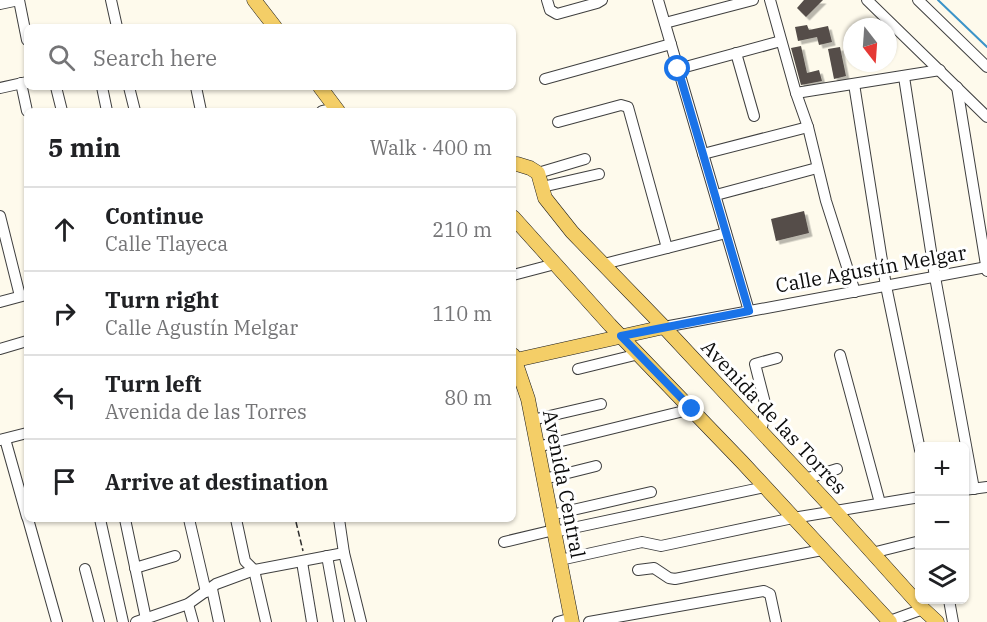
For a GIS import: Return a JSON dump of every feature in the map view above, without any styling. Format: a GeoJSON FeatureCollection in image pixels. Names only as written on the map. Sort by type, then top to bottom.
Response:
{"type":"FeatureCollection","features":[{"type":"Feature","properties":{"kind":"main road"},"geometry":{"type":"LineString","coordinates":[[254,0],[273,24]]}},
{"type":"Feature","properties":{"kind":"main road"},"geometry":{"type":"LineString","coordinates":[[322,90],[331,108]]}},
{"type":"Feature","properties":{"kind":"main road"},"geometry":{"type":"LineString","coordinates":[[516,164],[538,173]]}},
{"type":"Feature","properties":{"kind":"main road","name":"Avenida de las Torres"},"geometry":{"type":"LineString","coordinates":[[538,173],[550,206],[572,232],[664,327],[937,622]]}},
{"type":"Feature","properties":{"kind":"main road"},"geometry":{"type":"LineString","coordinates":[[516,220],[621,336],[890,622]]}},
{"type":"Feature","properties":{"kind":"main road","name":"Calle Agustín Melgar"},"geometry":{"type":"LineString","coordinates":[[516,358],[664,327]]}},
{"type":"Feature","properties":{"kind":"main road","name":"Avenida Central"},"geometry":{"type":"LineString","coordinates":[[517,381],[532,420],[560,560],[567,621]]}},
{"type":"Feature","properties":{"kind":"street"},"geometry":{"type":"LineString","coordinates":[[0,4],[19,0],[24,25]]}},
{"type":"Feature","properties":{"kind":"street"},"geometry":{"type":"LineString","coordinates":[[111,0],[116,24]]}},
{"type":"Feature","properties":{"kind":"street"},"geometry":{"type":"LineString","coordinates":[[549,5],[557,14],[602,0]]}},
{"type":"Feature","properties":{"kind":"street"},"geometry":{"type":"LineString","coordinates":[[658,0],[749,311]]}},
{"type":"Feature","properties":{"kind":"street"},"geometry":{"type":"LineString","coordinates":[[665,23],[753,0]]}},
{"type":"Feature","properties":{"kind":"street"},"geometry":{"type":"LineString","coordinates":[[770,0],[808,127],[817,168],[855,292]]}},
{"type":"Feature","properties":{"kind":"street"},"geometry":{"type":"LineString","coordinates":[[867,0],[987,117]]}},
{"type":"Feature","properties":{"kind":"street"},"geometry":{"type":"LineString","coordinates":[[918,0],[987,67]]}},
{"type":"Feature","properties":{"kind":"street"},"geometry":{"type":"LineString","coordinates":[[678,69],[781,41]]}},
{"type":"Feature","properties":{"kind":"street"},"geometry":{"type":"LineString","coordinates":[[545,79],[671,44]]}},
{"type":"Feature","properties":{"kind":"street"},"geometry":{"type":"LineString","coordinates":[[736,53],[754,116]]}},
{"type":"Feature","properties":{"kind":"street"},"geometry":{"type":"LineString","coordinates":[[796,93],[940,70]]}},
{"type":"Feature","properties":{"kind":"street"},"geometry":{"type":"LineString","coordinates":[[904,77],[961,442]]}},
{"type":"Feature","properties":{"kind":"street"},"geometry":{"type":"LineString","coordinates":[[0,88],[24,83]]}},
{"type":"Feature","properties":{"kind":"street"},"geometry":{"type":"LineString","coordinates":[[854,84],[886,286],[918,442]]}},
{"type":"Feature","properties":{"kind":"street"},"geometry":{"type":"LineString","coordinates":[[957,87],[987,268]]}},
{"type":"Feature","properties":{"kind":"street"},"geometry":{"type":"LineString","coordinates":[[25,90],[27,108]]}},
{"type":"Feature","properties":{"kind":"street"},"geometry":{"type":"LineString","coordinates":[[57,90],[61,108]]}},
{"type":"Feature","properties":{"kind":"street"},"geometry":{"type":"LineString","coordinates":[[103,90],[106,108]]}},
{"type":"Feature","properties":{"kind":"street"},"geometry":{"type":"LineString","coordinates":[[130,90],[134,108]]}},
{"type":"Feature","properties":{"kind":"street"},"geometry":{"type":"LineString","coordinates":[[197,90],[200,108]]}},
{"type":"Feature","properties":{"kind":"street"},"geometry":{"type":"LineString","coordinates":[[558,122],[626,105],[667,248]]}},
{"type":"Feature","properties":{"kind":"street"},"geometry":{"type":"LineString","coordinates":[[703,154],[808,127]]}},
{"type":"Feature","properties":{"kind":"street"},"geometry":{"type":"LineString","coordinates":[[538,173],[585,159]]}},
{"type":"Feature","properties":{"kind":"street"},"geometry":{"type":"LineString","coordinates":[[716,195],[817,168]]}},
{"type":"Feature","properties":{"kind":"street"},"geometry":{"type":"LineString","coordinates":[[542,188],[599,174]]}},
{"type":"Feature","properties":{"kind":"street"},"geometry":{"type":"LineString","coordinates":[[0,216],[23,295],[0,302]]}},
{"type":"Feature","properties":{"kind":"street"},"geometry":{"type":"LineString","coordinates":[[604,264],[726,232]]}},
{"type":"Feature","properties":{"kind":"street"},"geometry":{"type":"LineString","coordinates":[[516,274],[555,264]]}},
{"type":"Feature","properties":{"kind":"street","name":"Calle Agustín Melgar"},"geometry":{"type":"LineString","coordinates":[[664,327],[987,268]]}},
{"type":"Feature","properties":{"kind":"street"},"geometry":{"type":"LineString","coordinates":[[0,349],[24,342]]}},
{"type":"Feature","properties":{"kind":"street"},"geometry":{"type":"LineString","coordinates":[[578,369],[639,354]]}},
{"type":"Feature","properties":{"kind":"street"},"geometry":{"type":"LineString","coordinates":[[840,355],[880,503]]}},
{"type":"Feature","properties":{"kind":"street"},"geometry":{"type":"LineString","coordinates":[[761,432],[766,407],[754,364],[777,358]]}},
{"type":"Feature","properties":{"kind":"street"},"geometry":{"type":"LineString","coordinates":[[532,420],[601,404]]}},
{"type":"Feature","properties":{"kind":"street"},"geometry":{"type":"LineString","coordinates":[[537,447],[692,409]]}},
{"type":"Feature","properties":{"kind":"street"},"geometry":{"type":"LineString","coordinates":[[24,434],[3,439],[24,508]]}},
{"type":"Feature","properties":{"kind":"street"},"geometry":{"type":"LineString","coordinates":[[544,479],[596,466]]}},
{"type":"Feature","properties":{"kind":"street"},"geometry":{"type":"LineString","coordinates":[[804,479],[837,469]]}},
{"type":"Feature","properties":{"kind":"street"},"geometry":{"type":"LineString","coordinates":[[969,489],[987,487]]}},
{"type":"Feature","properties":{"kind":"street"},"geometry":{"type":"LineString","coordinates":[[504,542],[765,488]]}},
{"type":"Feature","properties":{"kind":"street"},"geometry":{"type":"LineString","coordinates":[[551,515],[651,492]]}},
{"type":"Feature","properties":{"kind":"street"},"geometry":{"type":"LineString","coordinates":[[560,560],[642,542],[662,546],[793,518],[915,498]]}},
{"type":"Feature","properties":{"kind":"street"},"geometry":{"type":"LineString","coordinates":[[28,522],[57,622]]}},
{"type":"Feature","properties":{"kind":"street"},"geometry":{"type":"LineString","coordinates":[[101,522],[123,622]]}},
{"type":"Feature","properties":{"kind":"street"},"geometry":{"type":"LineString","coordinates":[[126,522],[135,568],[141,621],[188,604],[216,584],[254,570],[344,553]]}},
{"type":"Feature","properties":{"kind":"street"},"geometry":{"type":"LineString","coordinates":[[190,522],[219,622]]}},
{"type":"Feature","properties":{"kind":"street"},"geometry":{"type":"LineString","coordinates":[[237,522],[245,561],[254,570],[266,622]]}},
{"type":"Feature","properties":{"kind":"street"},"geometry":{"type":"LineString","coordinates":[[339,522],[344,553],[361,622]]}},
{"type":"Feature","properties":{"kind":"street"},"geometry":{"type":"LineString","coordinates":[[872,553],[915,542]]}},
{"type":"Feature","properties":{"kind":"street"},"geometry":{"type":"LineString","coordinates":[[638,570],[654,568],[669,578],[675,579],[822,550]]}},
{"type":"Feature","properties":{"kind":"street"},"geometry":{"type":"LineString","coordinates":[[135,568],[174,556]]}},
{"type":"Feature","properties":{"kind":"street"},"geometry":{"type":"LineString","coordinates":[[327,556],[339,622]]}},
{"type":"Feature","properties":{"kind":"street"},"geometry":{"type":"LineString","coordinates":[[304,561],[312,622]]}},
{"type":"Feature","properties":{"kind":"street"},"geometry":{"type":"LineString","coordinates":[[85,569],[99,622]]}},
{"type":"Feature","properties":{"kind":"street"},"geometry":{"type":"LineString","coordinates":[[589,622],[764,591],[770,594],[776,622]]}},
{"type":"Feature","properties":{"kind":"street"},"geometry":{"type":"LineString","coordinates":[[188,604],[193,622]]}},
{"type":"Feature","properties":{"kind":"street"},"geometry":{"type":"LineString","coordinates":[[950,604],[953,622]]}},
{"type":"Feature","properties":{"kind":"street"},"geometry":{"type":"LineString","coordinates":[[890,622],[923,609]]}},
{"type":"Feature","properties":{"kind":"path"},"geometry":{"type":"LineString","coordinates":[[296,522],[304,561]]}},
{"type":"Feature","properties":{"kind":"building"},"geometry":{"type":"Polygon","coordinates":[[[804,0],[823,0],[806,17],[797,8],[804,0]]]}},
{"type":"Feature","properties":{"kind":"building"},"geometry":{"type":"Polygon","coordinates":[[[807,25],[809,30],[828,26],[832,42],[819,45],[817,37],[798,41],[795,27],[807,25]]]}},
{"type":"Feature","properties":{"kind":"building"},"geometry":{"type":"Polygon","coordinates":[[[801,46],[807,73],[819,70],[822,81],[801,85],[791,48],[801,46]]]}},
{"type":"Feature","properties":{"kind":"building"},"geometry":{"type":"Polygon","coordinates":[[[840,47],[843,72],[846,76],[834,79],[828,49],[840,47]]]}},
{"type":"Feature","properties":{"kind":"building"},"geometry":{"type":"Polygon","coordinates":[[[804,211],[809,233],[776,241],[771,219],[804,211]]]}},
{"type":"Feature","properties":{"kind":"waterway"},"geometry":{"type":"LineString","coordinates":[[938,0],[987,47]]}},
{"type":"Feature","properties":{"kind":"route"},"geometry":{"type":"LineString","coordinates":[[678,69],[749,311],[621,336],[692,409]]}}]}
